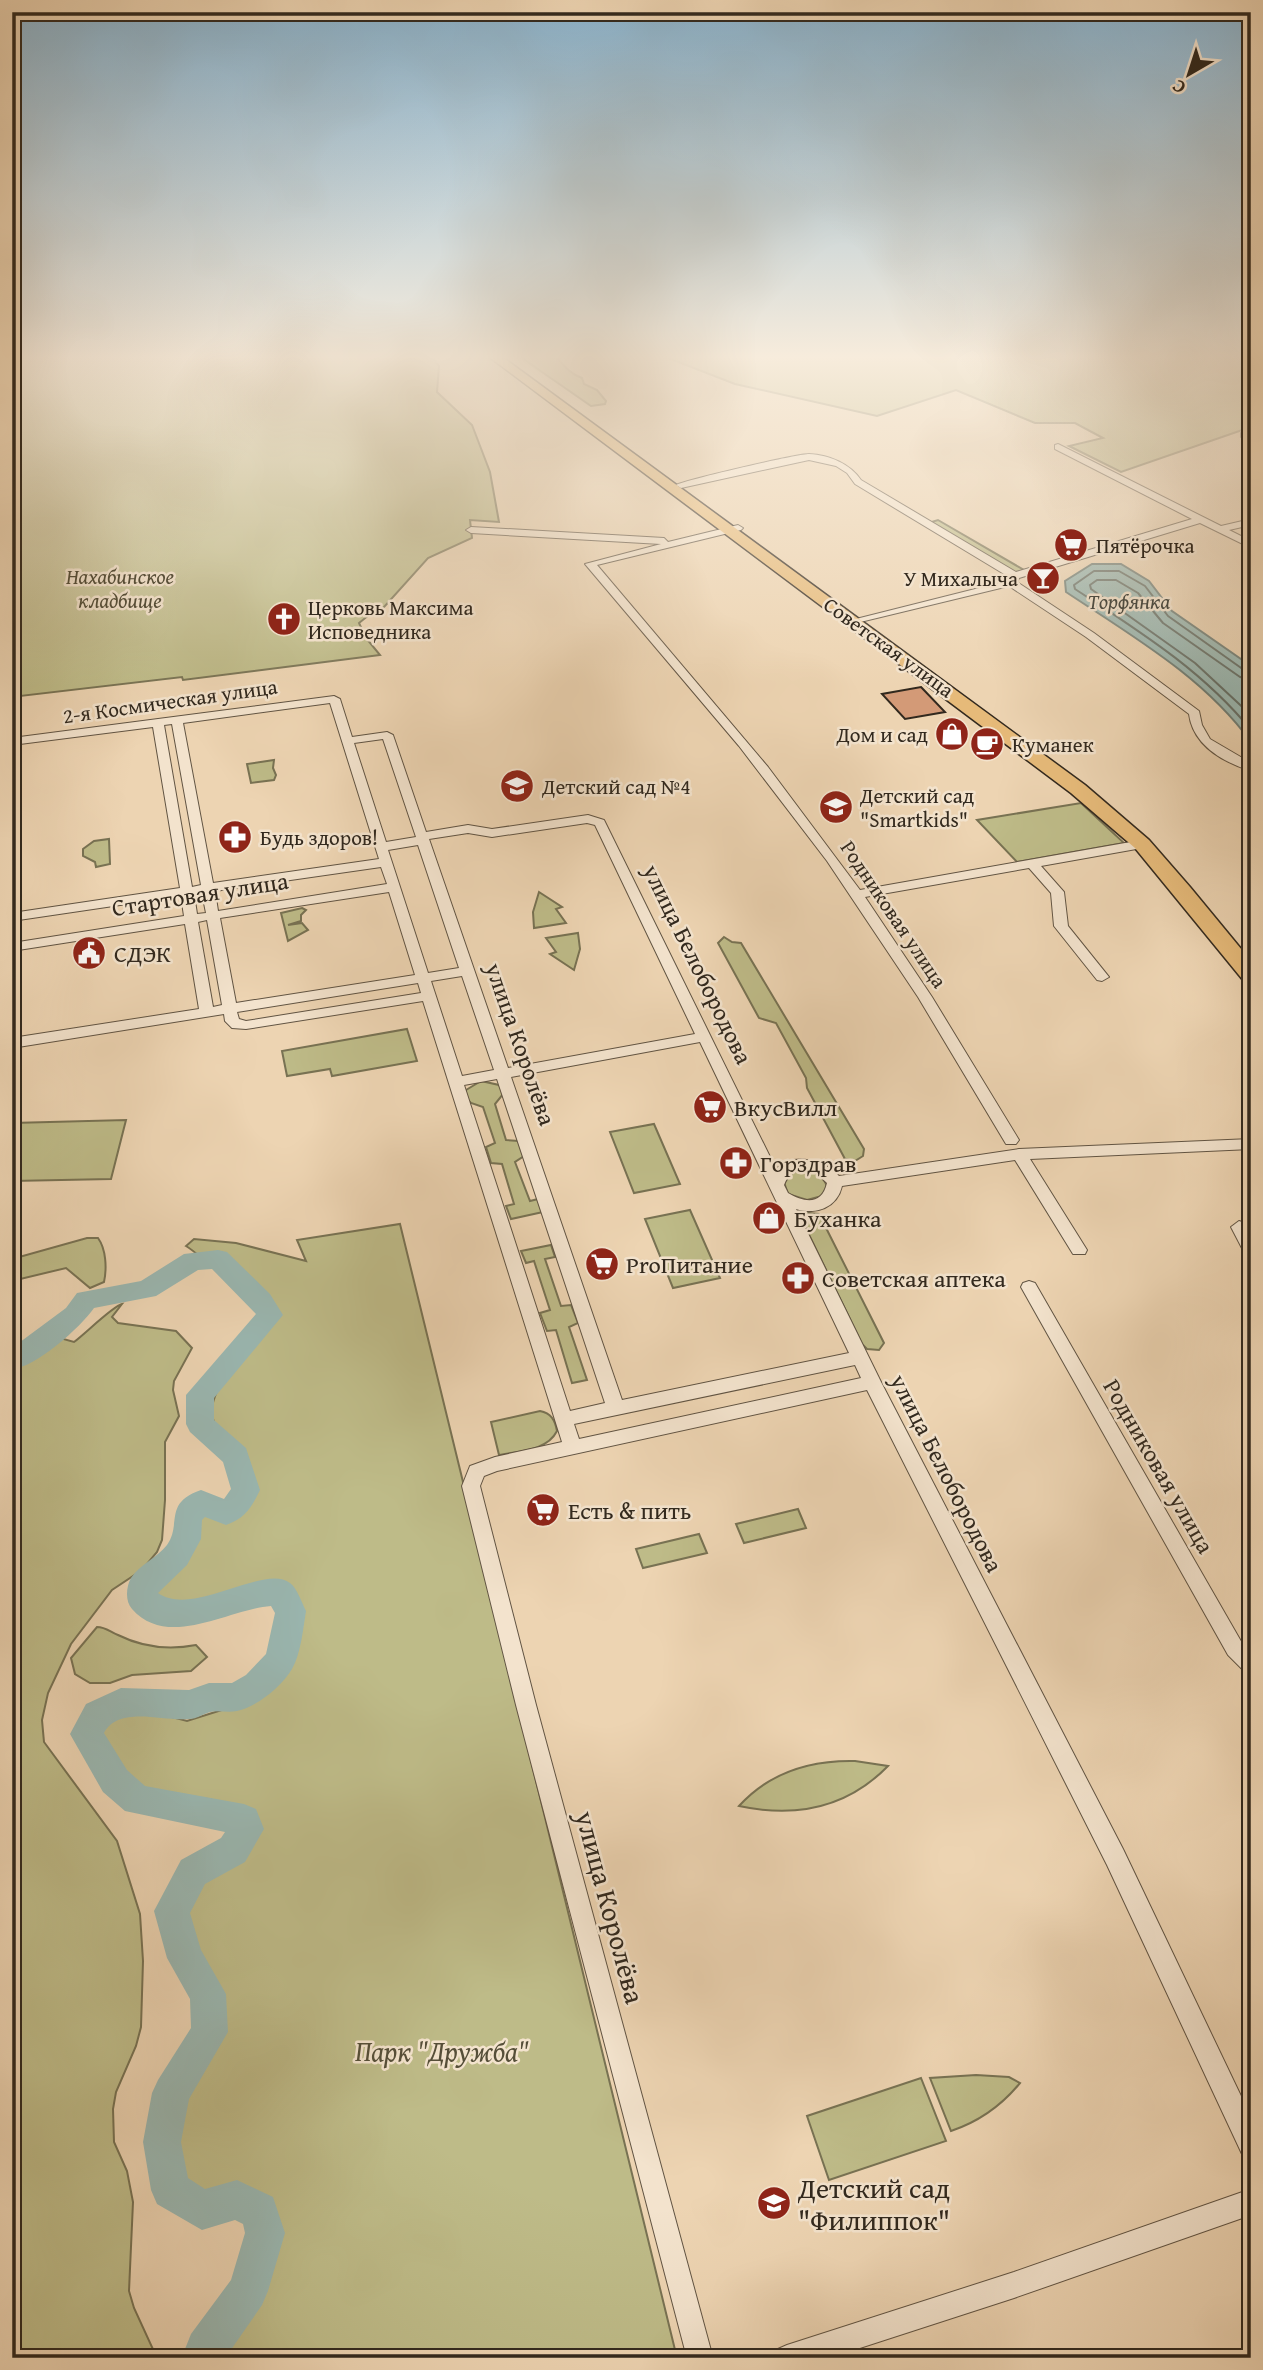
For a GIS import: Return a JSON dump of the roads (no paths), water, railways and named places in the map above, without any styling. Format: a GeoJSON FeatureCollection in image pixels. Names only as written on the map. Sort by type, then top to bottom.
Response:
{"type":"FeatureCollection","features":[{"type":"Feature","properties":{"kind":"main road","name":"Советская улица"},"geometry":{"type":"LineString","coordinates":[[649,467],[1045,753],[1124,816],[1169,860],[1251,953]]}},
{"type":"Feature","properties":{"kind":"main road","name":"Советская улица"},"geometry":{"type":"LineString","coordinates":[[656,467],[735,529]]}},
{"type":"Feature","properties":{"kind":"main road","name":"Советская улица"},"geometry":{"type":"LineString","coordinates":[[860,621],[1068,781],[1142,844],[1251,975]]}},
{"type":"Feature","properties":{"kind":"street"},"geometry":{"type":"LineString","coordinates":[[681,485],[765,467]]}},
{"type":"Feature","properties":{"kind":"street"},"geometry":{"type":"LineString","coordinates":[[843,467],[858,482],[1013,580],[1090,635],[1195,713],[1195,729],[1201,739],[1251,768]]}},
{"type":"Feature","properties":{"kind":"street"},"geometry":{"type":"LineString","coordinates":[[1096,467],[1251,545]]}},
{"type":"Feature","properties":{"kind":"street"},"geometry":{"type":"LineString","coordinates":[[860,621],[1013,580],[1198,520]]}},
{"type":"Feature","properties":{"kind":"street"},"geometry":{"type":"LineString","coordinates":[[1221,529],[1251,522]]}},
{"type":"Feature","properties":{"kind":"street"},"geometry":{"type":"LineString","coordinates":[[471,530],[681,542],[735,529]]}},
{"type":"Feature","properties":{"kind":"street","name":"Родниковая улица"},"geometry":{"type":"LineString","coordinates":[[681,542],[590,564],[765,771],[856,895],[972,1071],[1079,1250]]}},
{"type":"Feature","properties":{"kind":"street","name":"2-я Космическая улица"},"geometry":{"type":"LineString","coordinates":[[12,742],[334,699],[347,741]]}},
{"type":"Feature","properties":{"kind":"street"},"geometry":{"type":"LineString","coordinates":[[177,720],[232,1021],[246,1026],[429,996]]}},
{"type":"Feature","properties":{"kind":"street"},"geometry":{"type":"LineString","coordinates":[[158,722],[208,1012]]}},
{"type":"Feature","properties":{"kind":"street","name":"улица Королёва"},"geometry":{"type":"LineString","coordinates":[[347,741],[387,735],[616,1408]]}},
{"type":"Feature","properties":{"kind":"street"},"geometry":{"type":"LineString","coordinates":[[347,741],[572,1446],[872,1382]]}},
{"type":"Feature","properties":{"kind":"street","name":"улица Белобородова"},"geometry":{"type":"LineString","coordinates":[[422,838],[468,829],[492,834],[588,819],[600,823],[872,1382],[1115,1857],[1251,2145]]}},
{"type":"Feature","properties":{"kind":"street"},"geometry":{"type":"LineString","coordinates":[[381,847],[422,838]]}},
{"type":"Feature","properties":{"kind":"street"},"geometry":{"type":"LineString","coordinates":[[856,895],[1142,844]]}},
{"type":"Feature","properties":{"kind":"street","name":"Стартовая улица"},"geometry":{"type":"LineString","coordinates":[[12,917],[386,862]]}},
{"type":"Feature","properties":{"kind":"street"},"geometry":{"type":"LineString","coordinates":[[1031,863],[1057,892],[1061,926],[1102,977]]}},
{"type":"Feature","properties":{"kind":"street","name":"Стартовая улица"},"geometry":{"type":"LineString","coordinates":[[12,947],[394,887]]}},
{"type":"Feature","properties":{"kind":"street"},"geometry":{"type":"LineString","coordinates":[[12,1043],[468,971]]}},
{"type":"Feature","properties":{"kind":"street"},"geometry":{"type":"LineString","coordinates":[[456,1082],[704,1037]]}},
{"type":"Feature","properties":{"kind":"street"},"geometry":{"type":"LineString","coordinates":[[835,1182],[1015,1147],[1251,1144]]}},
{"type":"Feature","properties":{"kind":"street"},"geometry":{"type":"LineString","coordinates":[[799,1165],[824,1170],[835,1182],[832,1196],[818,1205],[798,1205],[779,1191],[782,1171],[799,1165]]}},
{"type":"Feature","properties":{"kind":"street"},"geometry":{"type":"LineString","coordinates":[[1239,1227],[1251,1250]]}},
{"type":"Feature","properties":{"kind":"street","name":"Родниковая улица"},"geometry":{"type":"LineString","coordinates":[[1029,1287],[1235,1649],[1251,1665]]}},
{"type":"Feature","properties":{"kind":"street"},"geometry":{"type":"LineString","coordinates":[[563,1419],[860,1357]]}},
{"type":"Feature","properties":{"kind":"street","name":"улица Королёва"},"geometry":{"type":"LineString","coordinates":[[572,1446],[495,1464],[477,1471],[471,1486],[526,1705],[700,2358]]}},
{"type":"Feature","properties":{"kind":"street"},"geometry":{"type":"LineString","coordinates":[[787,2358],[1013,2286],[1251,2202]]}},
{"type":"Feature","properties":{"kind":"water","name":"Торфянка"},"geometry":{"type":"Polygon","coordinates":[[[1092,564],[1121,564],[1149,581],[1172,611],[1251,666],[1251,742],[1212,697],[1166,659],[1066,592],[1065,581],[1092,564]]]}},
{"type":"Feature","properties":{"kind":"waterway"},"geometry":{"type":"LineString","coordinates":[[12,1359],[17,1359],[75,1315],[86,1300],[147,1289],[193,1261],[218,1259],[261,1301],[270,1315],[200,1395],[200,1424],[236,1456],[246,1490],[236,1506],[226,1513],[201,1502],[188,1515],[186,1539],[176,1556],[143,1585],[142,1599],[161,1611],[176,1613],[192,1612],[250,1596],[279,1592],[291,1611],[280,1661],[257,1685],[235,1697],[209,1697],[191,1705],[121,1703],[97,1714],[86,1734],[115,1781],[137,1800],[244,1820],[247,1829],[233,1850],[193,1872],[172,1911],[185,1958],[208,1994],[210,2032],[171,2093],[162,2142],[171,2190],[202,2210],[237,2200],[259,2211],[265,2233],[248,2291],[206,2349],[208,2358]]}},
{"type":"Feature","properties":{"kind":"place","name":"Пятёрочка"},"geometry":{"type":"Point","coordinates":[1071,545]}},
{"type":"Feature","properties":{"kind":"place","name":"У Михалыча"},"geometry":{"type":"Point","coordinates":[1043,578]}},
{"type":"Feature","properties":{"kind":"place","name":"Церковь Максима Исповедника"},"geometry":{"type":"Point","coordinates":[284,619]}},
{"type":"Feature","properties":{"kind":"place","name":"Дом и сад"},"geometry":{"type":"Point","coordinates":[952,734]}},
{"type":"Feature","properties":{"kind":"place","name":"Куманек"},"geometry":{"type":"Point","coordinates":[987,744]}},
{"type":"Feature","properties":{"kind":"place","name":"Детский сад №4"},"geometry":{"type":"Point","coordinates":[517,786]}},
{"type":"Feature","properties":{"kind":"place","name":"Детский сад \"Smartkids\""},"geometry":{"type":"Point","coordinates":[836,807]}},
{"type":"Feature","properties":{"kind":"place","name":"Будь здоров!"},"geometry":{"type":"Point","coordinates":[235,837]}},
{"type":"Feature","properties":{"kind":"place","name":"СДЭК"},"geometry":{"type":"Point","coordinates":[89,953]}},
{"type":"Feature","properties":{"kind":"place","name":"ВкусВилл"},"geometry":{"type":"Point","coordinates":[710,1107]}},
{"type":"Feature","properties":{"kind":"place","name":"Горздрав"},"geometry":{"type":"Point","coordinates":[736,1163]}},
{"type":"Feature","properties":{"kind":"place","name":"Буханка"},"geometry":{"type":"Point","coordinates":[769,1218]}},
{"type":"Feature","properties":{"kind":"place","name":"ProПитание"},"geometry":{"type":"Point","coordinates":[602,1264]}},
{"type":"Feature","properties":{"kind":"place","name":"Советская аптека"},"geometry":{"type":"Point","coordinates":[798,1278]}},
{"type":"Feature","properties":{"kind":"place","name":"Есть & пить"},"geometry":{"type":"Point","coordinates":[543,1510]}},
{"type":"Feature","properties":{"kind":"place","name":"Детский сад \"Филиппок\""},"geometry":{"type":"Point","coordinates":[774,2203]}},
{"type":"Feature","properties":{"kind":"park label","name":"Нахабинское кладбище"},"geometry":{"type":"Point","coordinates":[120,588]}},
{"type":"Feature","properties":{"kind":"park label","name":"Парк \"Дружба\""},"geometry":{"type":"Point","coordinates":[442,2050]}}]}
